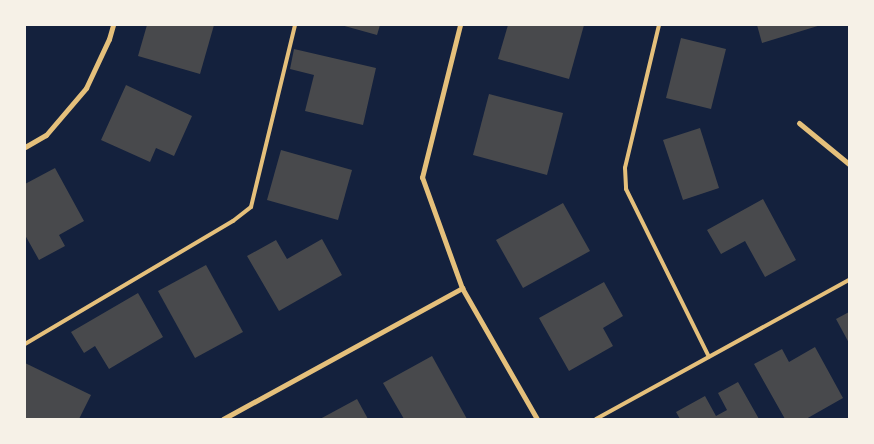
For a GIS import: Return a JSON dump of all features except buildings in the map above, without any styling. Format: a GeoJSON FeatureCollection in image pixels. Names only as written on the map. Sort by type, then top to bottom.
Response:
{"type":"FeatureCollection","features":[{"type":"Feature","properties":{"kind":"street"},"geometry":{"type":"LineString","coordinates":[[25,147],[46,135],[86,88],[109,39],[112,25]]}},
{"type":"Feature","properties":{"kind":"street"},"geometry":{"type":"LineString","coordinates":[[460,25],[422,177],[462,288],[537,419]]}},
{"type":"Feature","properties":{"kind":"street"},"geometry":{"type":"LineString","coordinates":[[798,123],[849,164]]}},
{"type":"Feature","properties":{"kind":"street"},"geometry":{"type":"LineString","coordinates":[[223,419],[462,288]]}},
{"type":"Feature","properties":{"kind":"lane"},"geometry":{"type":"LineString","coordinates":[[25,344],[233,221],[251,207],[295,25]]}},
{"type":"Feature","properties":{"kind":"lane"},"geometry":{"type":"LineString","coordinates":[[659,25],[625,168],[626,189],[709,357]]}},
{"type":"Feature","properties":{"kind":"lane"},"geometry":{"type":"LineString","coordinates":[[596,419],[849,280]]}}]}
